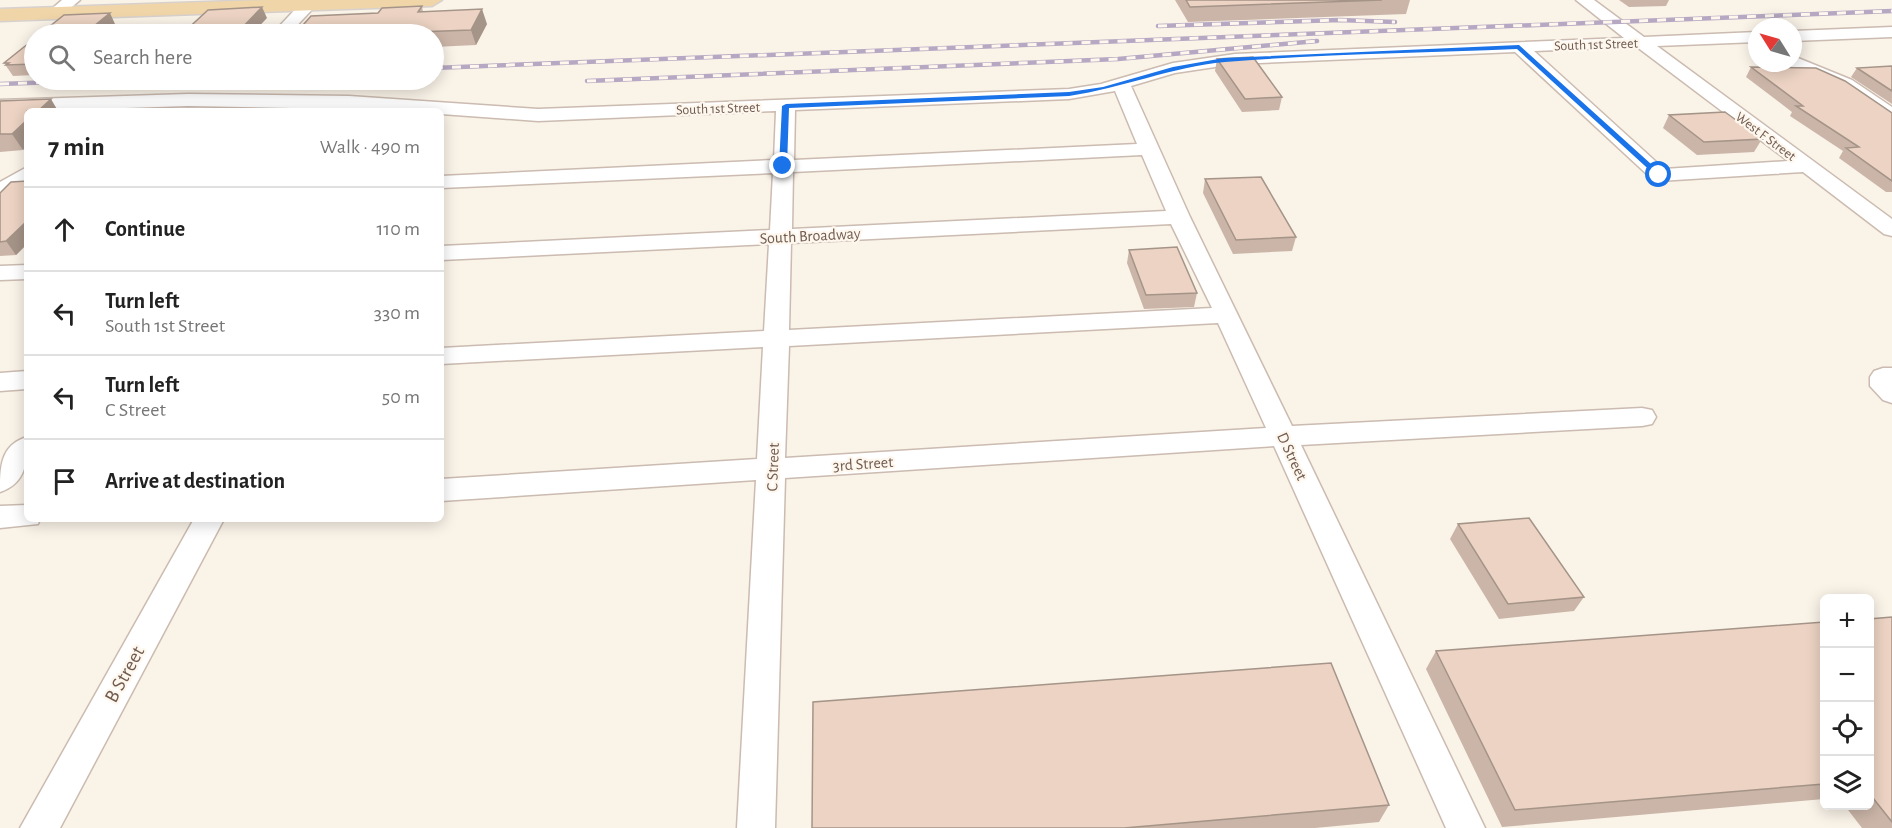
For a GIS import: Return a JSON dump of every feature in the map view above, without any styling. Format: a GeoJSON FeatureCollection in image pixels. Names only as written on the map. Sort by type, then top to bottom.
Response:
{"type":"FeatureCollection","features":[{"type":"Feature","properties":{"kind":"main road"},"geometry":{"type":"LineString","coordinates":[[0,15],[311,2],[432,0]]}},
{"type":"Feature","properties":{"kind":"street"},"geometry":{"type":"LineString","coordinates":[[55,13],[72,0]]}},
{"type":"Feature","properties":{"kind":"street","name":"West F Street"},"geometry":{"type":"LineString","coordinates":[[1584,0],[1892,230]]}},
{"type":"Feature","properties":{"kind":"street"},"geometry":{"type":"LineString","coordinates":[[290,24],[311,2]]}},
{"type":"Feature","properties":{"kind":"street"},"geometry":{"type":"LineString","coordinates":[[1802,36],[1892,32]]}},
{"type":"Feature","properties":{"kind":"street","name":"South 1st Street"},"geometry":{"type":"LineString","coordinates":[[444,110],[538,116],[1069,94],[1121,84],[1173,68],[1224,60],[1748,37]]}},
{"type":"Feature","properties":{"kind":"street"},"geometry":{"type":"LineString","coordinates":[[1519,47],[1659,175],[1806,166]]}},
{"type":"Feature","properties":{"kind":"street"},"geometry":{"type":"LineString","coordinates":[[1802,64],[1846,84],[1892,116]]}},
{"type":"Feature","properties":{"kind":"street","name":"D Street"},"geometry":{"type":"LineString","coordinates":[[1121,84],[1179,217],[1466,828]]}},
{"type":"Feature","properties":{"kind":"street"},"geometry":{"type":"LineString","coordinates":[[205,106],[225,90]]}},
{"type":"Feature","properties":{"kind":"street"},"geometry":{"type":"LineString","coordinates":[[0,106],[205,106],[225,101],[231,90]]}},
{"type":"Feature","properties":{"kind":"street","name":"South 1st Street"},"geometry":{"type":"LineString","coordinates":[[225,101],[377,102],[425,108]]}},
{"type":"Feature","properties":{"kind":"street","name":"C Street"},"geometry":{"type":"LineString","coordinates":[[756,828],[786,106]]}},
{"type":"Feature","properties":{"kind":"street"},"geometry":{"type":"LineString","coordinates":[[444,182],[1149,149]]}},
{"type":"Feature","properties":{"kind":"street","name":"South Broadway"},"geometry":{"type":"LineString","coordinates":[[444,253],[1179,217]]}},
{"type":"Feature","properties":{"kind":"street"},"geometry":{"type":"LineString","coordinates":[[0,273],[24,272]]}},
{"type":"Feature","properties":{"kind":"street"},"geometry":{"type":"LineString","coordinates":[[444,356],[1227,315]]}},
{"type":"Feature","properties":{"kind":"street"},"geometry":{"type":"LineString","coordinates":[[1892,377],[1883,377],[1883,386],[1892,394]]}},
{"type":"Feature","properties":{"kind":"street"},"geometry":{"type":"LineString","coordinates":[[0,382],[24,380]]}},
{"type":"Feature","properties":{"kind":"street","name":"3rd Street"},"geometry":{"type":"LineString","coordinates":[[444,490],[1642,417]]}},
{"type":"Feature","properties":{"kind":"street"},"geometry":{"type":"LineString","coordinates":[[0,481],[24,451]]}},
{"type":"Feature","properties":{"kind":"street"},"geometry":{"type":"LineString","coordinates":[[0,517],[24,516]]}},
{"type":"Feature","properties":{"kind":"street","name":"B Street"},"geometry":{"type":"LineString","coordinates":[[39,828],[207,522]]}},
{"type":"Feature","properties":{"kind":"building"},"geometry":{"type":"Polygon","coordinates":[[[1186,0],[1382,0],[1190,7],[1186,0]]]}},
{"type":"Feature","properties":{"kind":"building"},"geometry":{"type":"Polygon","coordinates":[[[422,6],[418,12],[482,9],[471,30],[444,31],[444,24],[304,24],[311,16],[378,13],[382,8],[422,6]]]}},
{"type":"Feature","properties":{"kind":"building"},"geometry":{"type":"Polygon","coordinates":[[[262,7],[246,24],[193,24],[208,10],[262,7]]]}},
{"type":"Feature","properties":{"kind":"building"},"geometry":{"type":"Polygon","coordinates":[[[110,13],[96,24],[53,24],[64,15],[110,13]]]}},
{"type":"Feature","properties":{"kind":"building"},"geometry":{"type":"Polygon","coordinates":[[[24,47],[24,64],[6,65],[9,63],[4,63],[24,47]]]}},
{"type":"Feature","properties":{"kind":"building"},"geometry":{"type":"Polygon","coordinates":[[[1253,57],[1282,97],[1245,99],[1217,59],[1253,57]]]}},
{"type":"Feature","properties":{"kind":"building"},"geometry":{"type":"Polygon","coordinates":[[[1892,66],[1892,91],[1857,68],[1892,66]]]}},
{"type":"Feature","properties":{"kind":"building"},"geometry":{"type":"Polygon","coordinates":[[[1802,68],[1816,68],[1845,81],[1892,113],[1892,181],[1846,148],[1859,147],[1796,106],[1803,106],[1758,72],[1802,72],[1802,68]]]}},
{"type":"Feature","properties":{"kind":"building"},"geometry":{"type":"Polygon","coordinates":[[[51,99],[41,108],[24,108],[24,123],[12,134],[0,134],[0,101],[51,99]]]}},
{"type":"Feature","properties":{"kind":"building"},"geometry":{"type":"Polygon","coordinates":[[[1725,112],[1762,139],[1704,142],[1669,115],[1725,112]]]}},
{"type":"Feature","properties":{"kind":"building"},"geometry":{"type":"Polygon","coordinates":[[[1261,177],[1296,237],[1236,240],[1205,179],[1261,177]]]}},
{"type":"Feature","properties":{"kind":"building"},"geometry":{"type":"Polygon","coordinates":[[[24,181],[24,224],[6,241],[0,242],[0,193],[11,182],[24,181]]]}},
{"type":"Feature","properties":{"kind":"building"},"geometry":{"type":"Polygon","coordinates":[[[1177,247],[1197,293],[1146,295],[1129,250],[1177,247]]]}},
{"type":"Feature","properties":{"kind":"building"},"geometry":{"type":"Polygon","coordinates":[[[1529,518],[1584,597],[1508,604],[1458,524],[1529,518]]]}},
{"type":"Feature","properties":{"kind":"building"},"geometry":{"type":"Polygon","coordinates":[[[1892,617],[1892,822],[1874,799],[1874,619],[1892,617]]]}},
{"type":"Feature","properties":{"kind":"building"},"geometry":{"type":"Polygon","coordinates":[[[1820,622],[1820,784],[1515,810],[1436,651],[1820,622]]]}},
{"type":"Feature","properties":{"kind":"building"},"geometry":{"type":"Polygon","coordinates":[[[1331,663],[1389,805],[1124,828],[812,828],[813,702],[1331,663]]]}},
{"type":"Feature","properties":{"kind":"railway"},"geometry":{"type":"LineString","coordinates":[[444,68],[1892,11]]}},
{"type":"Feature","properties":{"kind":"railway"},"geometry":{"type":"LineString","coordinates":[[1158,26],[1339,20],[1395,22]]}},
{"type":"Feature","properties":{"kind":"railway"},"geometry":{"type":"LineString","coordinates":[[587,81],[1118,59],[1317,41]]}},
{"type":"Feature","properties":{"kind":"railway"},"geometry":{"type":"LineString","coordinates":[[0,84],[24,83]]}},
{"type":"Feature","properties":{"kind":"route"},"geometry":{"type":"LineString","coordinates":[[783,166],[786,106],[1082,93],[1173,68],[1224,60],[1519,47],[1659,175]]}}]}
